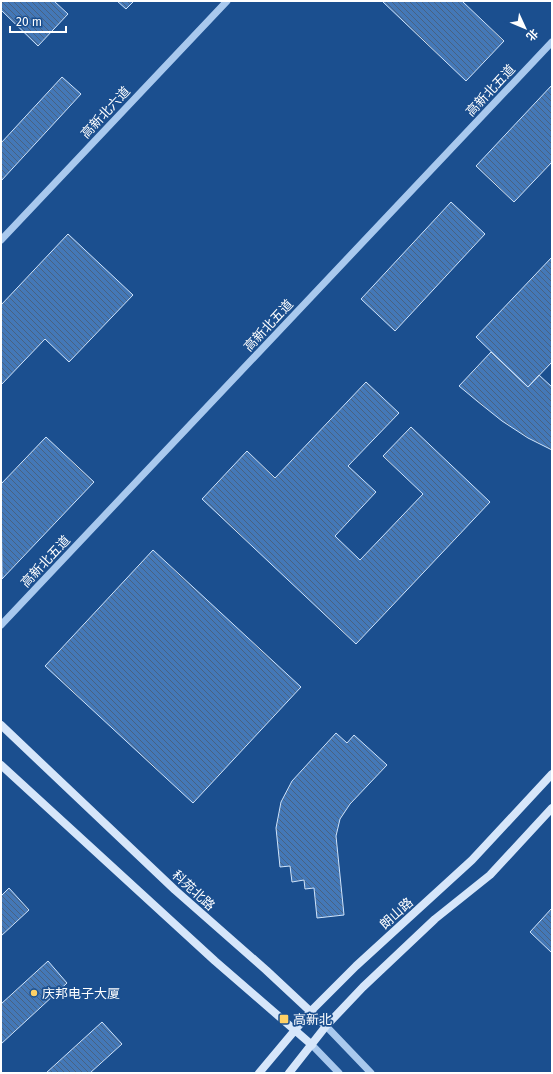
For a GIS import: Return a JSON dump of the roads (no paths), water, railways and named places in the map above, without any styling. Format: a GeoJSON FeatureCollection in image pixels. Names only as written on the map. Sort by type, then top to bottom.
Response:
{"type":"FeatureCollection","features":[{"type":"Feature","properties":{"kind":"main road","name":"科苑北路"},"geometry":{"type":"LineString","coordinates":[[1,725],[175,890],[326,1026]]}},
{"type":"Feature","properties":{"kind":"main road"},"geometry":{"type":"LineString","coordinates":[[1,765],[215,961],[312,1045]]}},
{"type":"Feature","properties":{"kind":"main road","name":"朗山路"},"geometry":{"type":"LineString","coordinates":[[259,1073],[311,1011],[356,966],[472,860],[552,774]]}},
{"type":"Feature","properties":{"kind":"main road"},"geometry":{"type":"LineString","coordinates":[[289,1073],[326,1026],[364,986],[435,919],[490,875],[552,808]]}},
{"type":"Feature","properties":{"kind":"street","name":"高新北六道"},"geometry":{"type":"LineString","coordinates":[[1,240],[227,1]]}},
{"type":"Feature","properties":{"kind":"street","name":"高新北五道"},"geometry":{"type":"LineString","coordinates":[[1,625],[552,42]]}},
{"type":"Feature","properties":{"kind":"street","name":"科苑北路"},"geometry":{"type":"LineString","coordinates":[[326,1026],[371,1073]]}},
{"type":"Feature","properties":{"kind":"street"},"geometry":{"type":"LineString","coordinates":[[312,1045],[339,1073]]}},
{"type":"Feature","properties":{"kind":"place","name":"庆邦电子大厦"},"geometry":{"type":"Point","coordinates":[34,993]}},
{"type":"Feature","properties":{"kind":"place","name":"高新北"},"geometry":{"type":"Point","coordinates":[284,1019]}}]}
